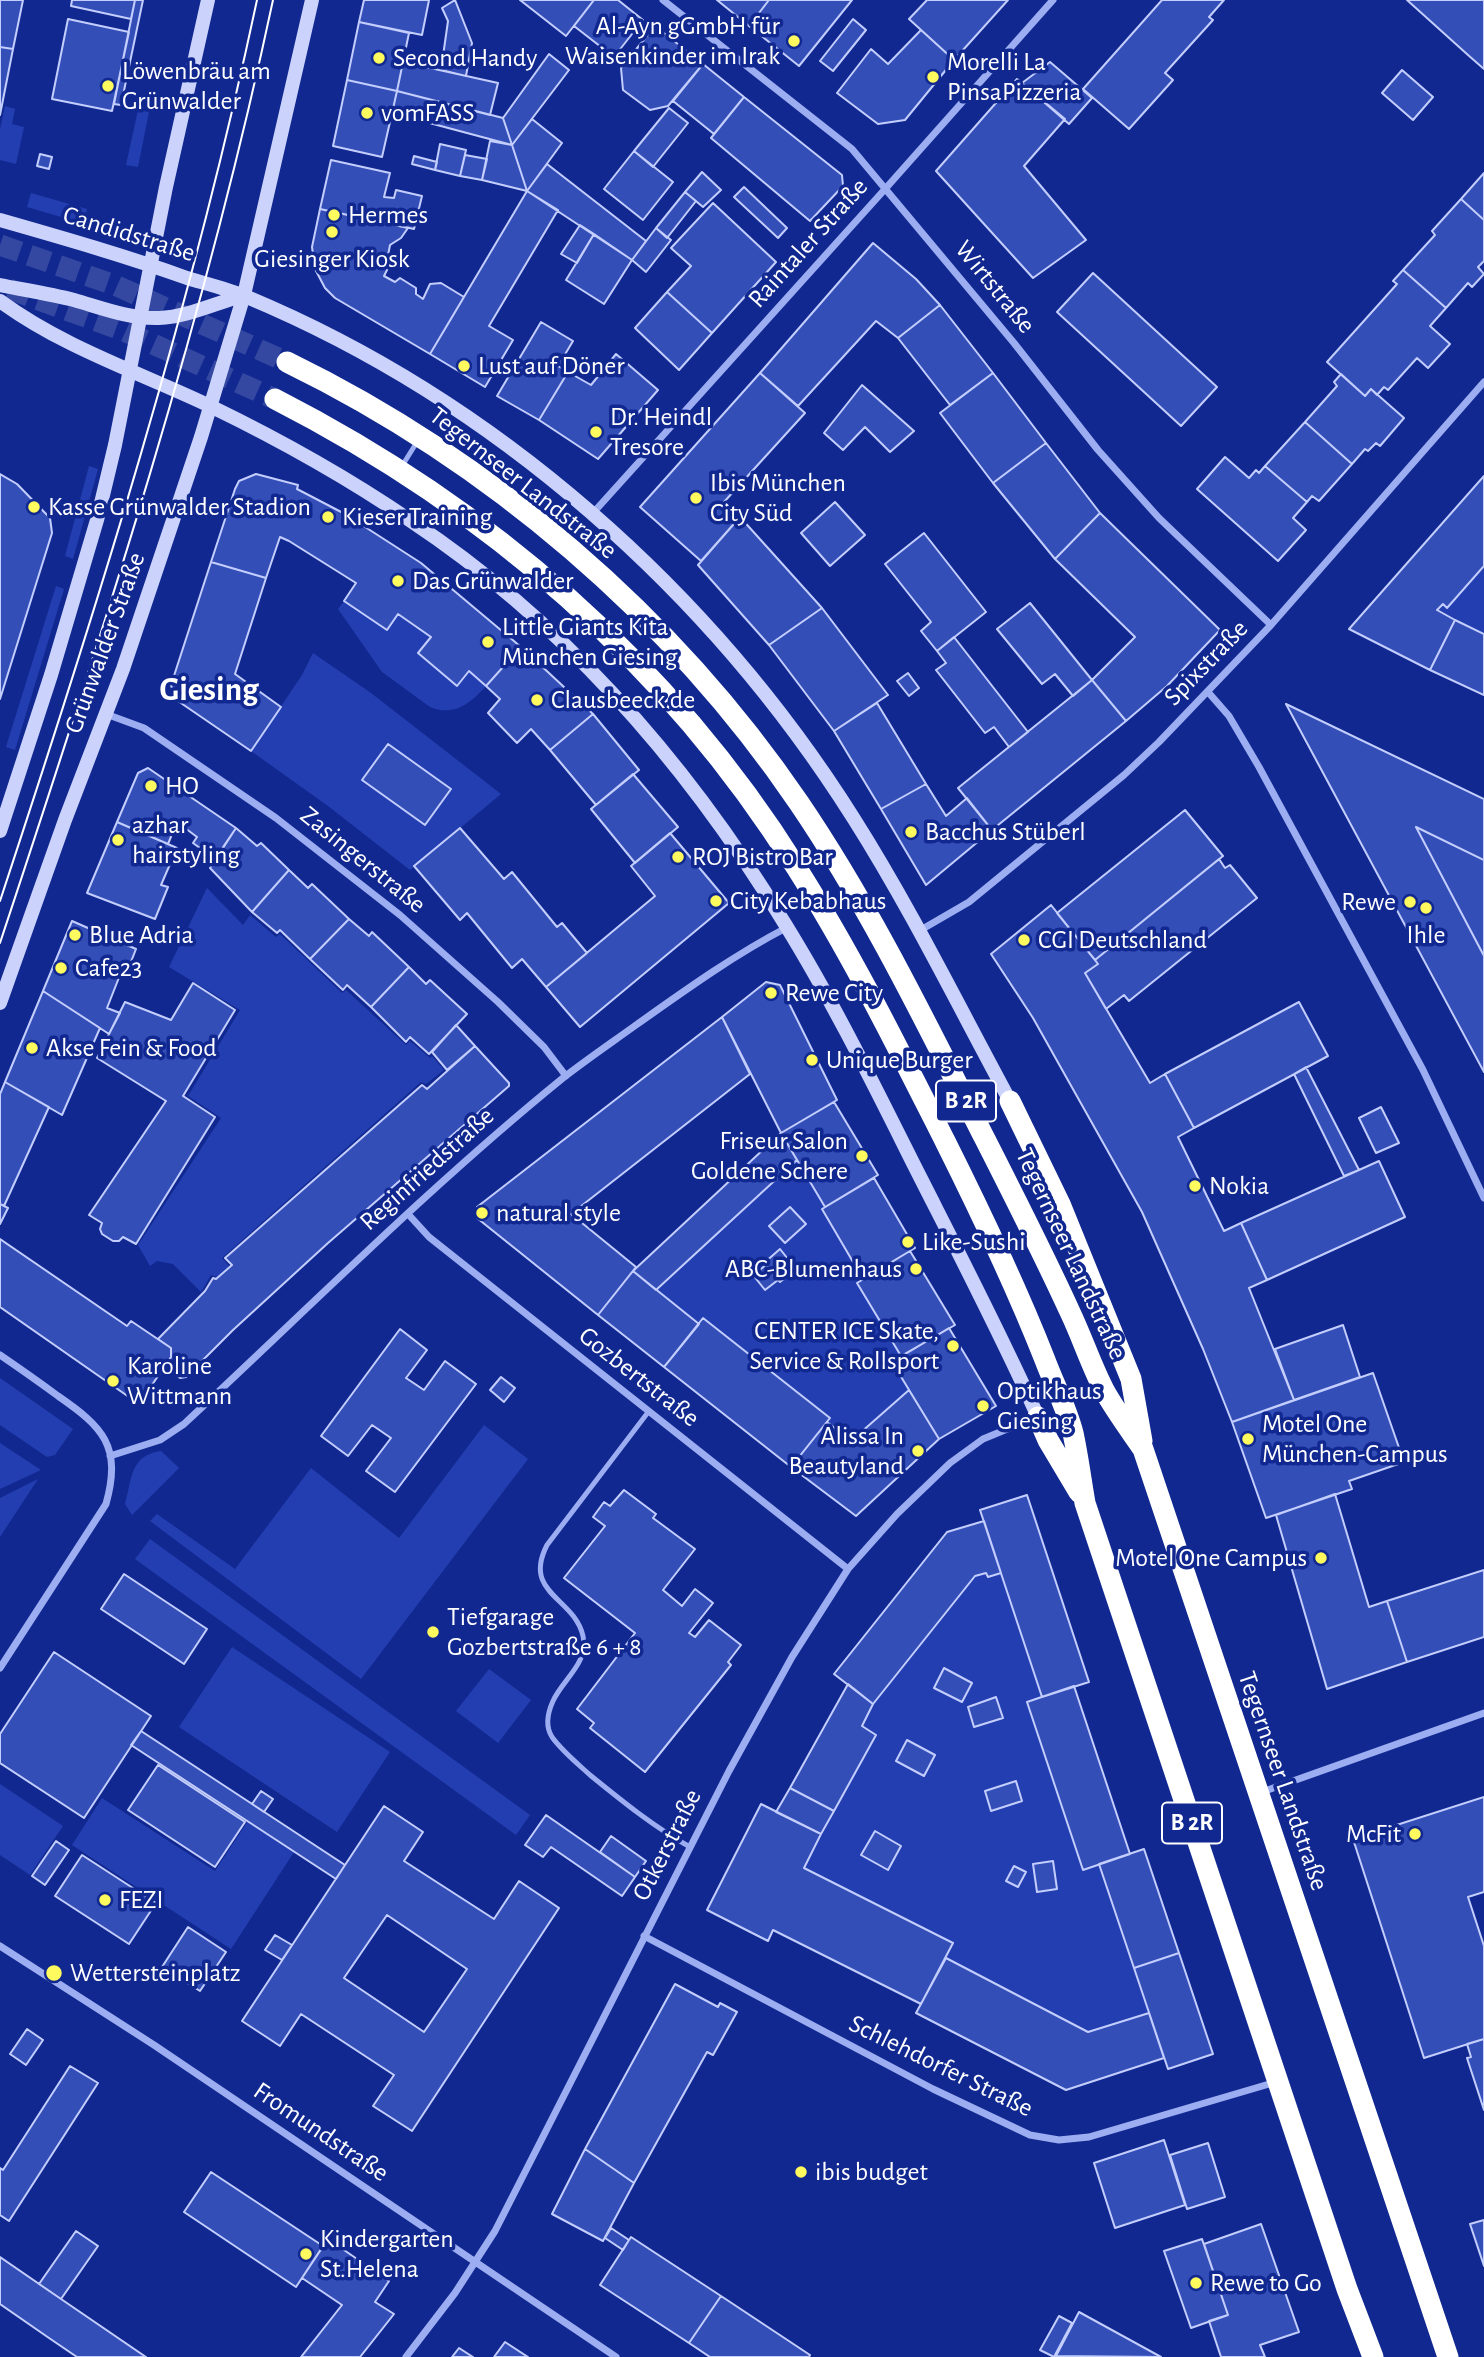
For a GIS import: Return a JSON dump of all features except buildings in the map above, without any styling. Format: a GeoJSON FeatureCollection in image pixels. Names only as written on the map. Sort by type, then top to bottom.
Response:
{"type":"FeatureCollection","features":[{"type":"Feature","properties":{"kind":"highway","name":"Tegernseer Landstraße"},"geometry":{"type":"LineString","coordinates":[[287,362],[324,380],[420,437],[510,501],[599,575],[706,683],[756,744],[799,803],[840,867],[876,930],[1042,1252],[1104,1389],[1143,1450],[1448,2357]]}},
{"type":"Feature","properties":{"kind":"highway","name":"B 2R"},"geometry":{"type":"LineString","coordinates":[[275,399],[327,425],[400,469],[465,513],[531,565],[630,655],[687,718],[733,775],[809,888],[872,999],[983,1218],[1033,1330],[1072,1431],[1085,1503],[1347,2290],[1373,2357]]}},
{"type":"Feature","properties":{"kind":"highway"},"geometry":{"type":"LineString","coordinates":[[1010,1101],[1060,1204],[1131,1379],[1143,1450]]}},
{"type":"Feature","properties":{"kind":"highway"},"geometry":{"type":"LineString","coordinates":[[1038,1417],[1048,1440],[1085,1503]]}},
{"type":"Feature","properties":{"kind":"main road"},"geometry":{"type":"LineString","coordinates":[[130,371],[166,187],[208,0]]}},
{"type":"Feature","properties":{"kind":"main road"},"geometry":{"type":"LineString","coordinates":[[0,285],[141,317],[160,318],[181,315],[244,295],[312,0]]}},
{"type":"Feature","properties":{"kind":"main road","name":"Candidstraße"},"geometry":{"type":"LineString","coordinates":[[0,220],[244,295]]}},
{"type":"Feature","properties":{"kind":"main road","name":"Grünwalder Straße"},"geometry":{"type":"LineString","coordinates":[[0,1003],[171,531],[244,295]]}},
{"type":"Feature","properties":{"kind":"main road","name":"Tegernseer Landstraße"},"geometry":{"type":"LineString","coordinates":[[244,295],[309,324],[407,378],[494,434],[593,513],[714,633],[790,725],[855,819],[919,931],[1010,1101]]}},
{"type":"Feature","properties":{"kind":"main road"},"geometry":{"type":"LineString","coordinates":[[0,301],[32,323],[210,406],[345,479],[412,521],[485,574],[554,634],[601,680],[693,788],[745,861],[787,927],[862,1062],[969,1271],[1038,1417]]}},
{"type":"Feature","properties":{"kind":"main road","name":"Grünwalder Straße"},"geometry":{"type":"LineString","coordinates":[[0,831],[51,675],[93,532],[115,446],[130,371]]}},
{"type":"Feature","properties":{"kind":"street","name":"Wirtstraße"},"geometry":{"type":"LineString","coordinates":[[663,0],[852,149],[1014,343],[1106,460],[1159,518],[1271,625]]}},
{"type":"Feature","properties":{"kind":"street","name":"Raintaler Straße"},"geometry":{"type":"LineString","coordinates":[[593,513],[1052,0]]}},
{"type":"Feature","properties":{"kind":"street","name":"Spixstraße"},"geometry":{"type":"LineString","coordinates":[[919,931],[969,902],[1124,775],[1271,625],[1484,382]]}},
{"type":"Feature","properties":{"kind":"street"},"geometry":{"type":"LineString","coordinates":[[1208,692],[1229,716],[1259,767],[1423,1070],[1484,1198]]}},
{"type":"Feature","properties":{"kind":"street","name":"Zasingerstraße"},"geometry":{"type":"LineString","coordinates":[[106,714],[144,728],[276,818],[379,898],[499,1002],[544,1047],[566,1076]]}},
{"type":"Feature","properties":{"kind":"street","name":"Reginfriedstraße"},"geometry":{"type":"LineString","coordinates":[[110,1456],[160,1440],[184,1424],[510,1122],[566,1076],[666,1004],[787,927]]}},
{"type":"Feature","properties":{"kind":"street","name":"Gozbertstraße"},"geometry":{"type":"LineString","coordinates":[[408,1214],[429,1237],[848,1569]]}},
{"type":"Feature","properties":{"kind":"street"},"geometry":{"type":"LineString","coordinates":[[0,1355],[89,1417],[107,1444],[111,1484],[106,1504],[0,1668]]}},
{"type":"Feature","properties":{"kind":"street","name":"Otkerstraße"},"geometry":{"type":"LineString","coordinates":[[406,2357],[477,2261],[501,2219],[690,1847],[792,1657],[848,1569],[897,1514],[950,1462],[982,1439],[1038,1417]]}},
{"type":"Feature","properties":{"kind":"street"},"geometry":{"type":"LineString","coordinates":[[1258,1793],[1484,1713]]}},
{"type":"Feature","properties":{"kind":"street","name":"Schlehdorfer Straße"},"geometry":{"type":"LineString","coordinates":[[644,1936],[933,2089],[1030,2135],[1059,2140],[1089,2137],[1278,2081]]}},
{"type":"Feature","properties":{"kind":"street","name":"Fromundstraße"},"geometry":{"type":"LineString","coordinates":[[0,1945],[477,2261],[616,2357]]}},
{"type":"Feature","properties":{"kind":"lane"},"geometry":{"type":"LineString","coordinates":[[400,469],[420,437]]}},
{"type":"Feature","properties":{"kind":"lane"},"geometry":{"type":"LineString","coordinates":[[649,1411],[541,1556],[542,1582],[583,1633],[584,1652],[555,1697],[547,1724],[551,1736],[578,1764],[662,1831],[690,1847]]}},
{"type":"Feature","properties":{"kind":"shaded area"},"geometry":{"type":"Polygon","coordinates":[[[5,106],[15,109],[12,124],[24,127],[16,164],[0,160],[0,129],[5,106]]]}},
{"type":"Feature","properties":{"kind":"shaded area"},"geometry":{"type":"Polygon","coordinates":[[[138,110],[149,112],[138,167],[126,165],[138,110]]]}},
{"type":"Feature","properties":{"kind":"shaded area"},"geometry":{"type":"Polygon","coordinates":[[[31,193],[87,209],[85,224],[27,207],[31,193]]]}},
{"type":"Feature","properties":{"kind":"shaded area"},"geometry":{"type":"Polygon","coordinates":[[[89,466],[98,469],[73,559],[65,556],[89,466]]]}},
{"type":"Feature","properties":{"kind":"shaded area"},"geometry":{"type":"Polygon","coordinates":[[[1484,566],[1484,634],[1437,610],[1443,604],[1446,607],[1484,566]]]}},
{"type":"Feature","properties":{"kind":"shaded area"},"geometry":{"type":"Polygon","coordinates":[[[56,586],[64,589],[15,750],[6,747],[56,586]]]}},
{"type":"Feature","properties":{"kind":"shaded area"},"geometry":{"type":"Polygon","coordinates":[[[344,601],[387,630],[398,614],[431,637],[457,685],[469,671],[486,686],[461,707],[439,710],[430,707],[382,672],[338,609],[344,601]]]}},
{"type":"Feature","properties":{"kind":"shaded area"},"geometry":{"type":"Polygon","coordinates":[[[313,653],[371,693],[501,794],[410,870],[328,806],[251,751],[302,675],[313,653]]]}},
{"type":"Feature","properties":{"kind":"shaded area"},"geometry":{"type":"Polygon","coordinates":[[[207,888],[243,925],[250,915],[276,937],[280,934],[342,993],[346,990],[406,1045],[410,1041],[430,1058],[432,1056],[444,1070],[426,1084],[421,1082],[222,1258],[229,1266],[217,1277],[211,1275],[201,1292],[173,1264],[157,1261],[150,1266],[138,1245],[221,1118],[188,1096],[240,1010],[169,967],[207,888]]]}},
{"type":"Feature","properties":{"kind":"shaded area"},"geometry":{"type":"Polygon","coordinates":[[[797,1160],[825,1207],[822,1210],[862,1276],[863,1279],[857,1283],[901,1356],[893,1362],[909,1390],[851,1441],[827,1422],[830,1417],[703,1319],[699,1324],[656,1290],[797,1160]]]}},
{"type":"Feature","properties":{"kind":"shaded area"},"geometry":{"type":"Polygon","coordinates":[[[0,1378],[73,1429],[55,1455],[47,1457],[0,1425],[0,1378]]]}},
{"type":"Feature","properties":{"kind":"shaded area"},"geometry":{"type":"Polygon","coordinates":[[[484,1425],[528,1459],[361,1679],[150,1521],[157,1514],[235,1569],[311,1468],[399,1538],[484,1425]]]}},
{"type":"Feature","properties":{"kind":"shaded area"},"geometry":{"type":"Polygon","coordinates":[[[0,1443],[41,1470],[0,1489],[0,1443]]]}},
{"type":"Feature","properties":{"kind":"shaded area"},"geometry":{"type":"Polygon","coordinates":[[[161,1451],[179,1468],[132,1515],[125,1504],[134,1470],[143,1457],[161,1451]]]}},
{"type":"Feature","properties":{"kind":"shaded area"},"geometry":{"type":"Polygon","coordinates":[[[38,1479],[0,1537],[0,1498],[38,1479]]]}},
{"type":"Feature","properties":{"kind":"shaded area"},"geometry":{"type":"Polygon","coordinates":[[[150,1539],[530,1815],[516,1835],[135,1559],[150,1539]]]}},
{"type":"Feature","properties":{"kind":"shaded area"},"geometry":{"type":"Polygon","coordinates":[[[986,1573],[989,1577],[1001,1573],[1042,1697],[1027,1702],[1099,1864],[1149,2013],[1088,2032],[946,1958],[953,1942],[804,1868],[876,1735],[862,1726],[873,1704],[975,1576],[986,1573]]]}},
{"type":"Feature","properties":{"kind":"shaded area"},"geometry":{"type":"Polygon","coordinates":[[[232,1647],[390,1752],[337,1832],[179,1727],[232,1647]]]}},
{"type":"Feature","properties":{"kind":"shaded area"},"geometry":{"type":"Polygon","coordinates":[[[489,1669],[531,1700],[498,1743],[456,1711],[489,1669]]]}},
{"type":"Feature","properties":{"kind":"shaded area"},"geometry":{"type":"Polygon","coordinates":[[[0,1784],[63,1826],[30,1875],[0,1855],[0,1784]]]}},
{"type":"Feature","properties":{"kind":"shaded area"},"geometry":{"type":"Polygon","coordinates":[[[102,1798],[215,1871],[248,1821],[294,1852],[231,1949],[72,1845],[102,1798]]]}},
{"type":"Feature","properties":{"kind":"tunnel"},"geometry":{"type":"LineString","coordinates":[[0,245],[117,286],[287,362]]}},
{"type":"Feature","properties":{"kind":"tunnel"},"geometry":{"type":"LineString","coordinates":[[9,289],[124,331],[275,399]]}},
{"type":"Feature","properties":{"kind":"tram line"},"geometry":{"type":"LineString","coordinates":[[0,901],[141,454],[203,228],[257,0]]}},
{"type":"Feature","properties":{"kind":"tram line"},"geometry":{"type":"LineString","coordinates":[[0,943],[150,475],[216,239],[273,0]]}},
{"type":"Feature","properties":{"kind":"place","name":"Al-Ayn gGmbH für Waisenkinder im Irak"},"geometry":{"type":"Point","coordinates":[794,41]}},
{"type":"Feature","properties":{"kind":"place","name":"Second Handy"},"geometry":{"type":"Point","coordinates":[379,58]}},
{"type":"Feature","properties":{"kind":"place","name":"Morelli La PinsaPizzeria"},"geometry":{"type":"Point","coordinates":[933,77]}},
{"type":"Feature","properties":{"kind":"place","name":"Löwenbräu am Grünwalder"},"geometry":{"type":"Point","coordinates":[108,86]}},
{"type":"Feature","properties":{"kind":"place","name":"vomFASS"},"geometry":{"type":"Point","coordinates":[367,113]}},
{"type":"Feature","properties":{"kind":"place","name":"Hermes"},"geometry":{"type":"Point","coordinates":[334,215]}},
{"type":"Feature","properties":{"kind":"place","name":"Giesinger Kiosk"},"geometry":{"type":"Point","coordinates":[332,232]}},
{"type":"Feature","properties":{"kind":"place","name":"Lust auf Döner"},"geometry":{"type":"Point","coordinates":[464,366]}},
{"type":"Feature","properties":{"kind":"place","name":"Dr. Heindl Tresore"},"geometry":{"type":"Point","coordinates":[596,432]}},
{"type":"Feature","properties":{"kind":"place","name":"Ibis München City Süd"},"geometry":{"type":"Point","coordinates":[696,498]}},
{"type":"Feature","properties":{"kind":"place","name":"Kasse Grünwalder Stadion"},"geometry":{"type":"Point","coordinates":[34,507]}},
{"type":"Feature","properties":{"kind":"place","name":"Kieser Training"},"geometry":{"type":"Point","coordinates":[328,517]}},
{"type":"Feature","properties":{"kind":"place","name":"Das Grünwalder"},"geometry":{"type":"Point","coordinates":[398,581]}},
{"type":"Feature","properties":{"kind":"place","name":"Little Giants Kita München Giesing"},"geometry":{"type":"Point","coordinates":[488,642]}},
{"type":"Feature","properties":{"kind":"place","name":"Clausbeeck.de"},"geometry":{"type":"Point","coordinates":[537,700]}},
{"type":"Feature","properties":{"kind":"place","name":"HO"},"geometry":{"type":"Point","coordinates":[151,786]}},
{"type":"Feature","properties":{"kind":"place","name":"Bacchus Stüberl"},"geometry":{"type":"Point","coordinates":[911,832]}},
{"type":"Feature","properties":{"kind":"place","name":"azhar hairstyling"},"geometry":{"type":"Point","coordinates":[118,840]}},
{"type":"Feature","properties":{"kind":"place","name":"ROJ Bistro Bar"},"geometry":{"type":"Point","coordinates":[678,857]}},
{"type":"Feature","properties":{"kind":"place","name":"City Kebabhaus"},"geometry":{"type":"Point","coordinates":[716,901]}},
{"type":"Feature","properties":{"kind":"place","name":"Rewe"},"geometry":{"type":"Point","coordinates":[1410,902]}},
{"type":"Feature","properties":{"kind":"place","name":"Ihle"},"geometry":{"type":"Point","coordinates":[1426,908]}},
{"type":"Feature","properties":{"kind":"place","name":"Blue Adria"},"geometry":{"type":"Point","coordinates":[75,935]}},
{"type":"Feature","properties":{"kind":"place","name":"CGI Deutschland"},"geometry":{"type":"Point","coordinates":[1024,940]}},
{"type":"Feature","properties":{"kind":"place","name":"Cafe23"},"geometry":{"type":"Point","coordinates":[61,968]}},
{"type":"Feature","properties":{"kind":"place","name":"Rewe City"},"geometry":{"type":"Point","coordinates":[771,993]}},
{"type":"Feature","properties":{"kind":"place","name":"Akse Fein & Food"},"geometry":{"type":"Point","coordinates":[32,1048]}},
{"type":"Feature","properties":{"kind":"place","name":"Unique Burger"},"geometry":{"type":"Point","coordinates":[812,1060]}},
{"type":"Feature","properties":{"kind":"place","name":"Friseur Salon Goldene Schere"},"geometry":{"type":"Point","coordinates":[862,1156]}},
{"type":"Feature","properties":{"kind":"place","name":"Nokia"},"geometry":{"type":"Point","coordinates":[1195,1186]}},
{"type":"Feature","properties":{"kind":"place","name":"natural style"},"geometry":{"type":"Point","coordinates":[482,1213]}},
{"type":"Feature","properties":{"kind":"place","name":"Like-Sushi"},"geometry":{"type":"Point","coordinates":[908,1242]}},
{"type":"Feature","properties":{"kind":"place","name":"ABC-Blumenhaus"},"geometry":{"type":"Point","coordinates":[916,1269]}},
{"type":"Feature","properties":{"kind":"place","name":"CENTER ICE Skate, Service & Rollsport"},"geometry":{"type":"Point","coordinates":[953,1346]}},
{"type":"Feature","properties":{"kind":"place","name":"Karoline Wittmann"},"geometry":{"type":"Point","coordinates":[113,1381]}},
{"type":"Feature","properties":{"kind":"place","name":"Optikhaus Giesing"},"geometry":{"type":"Point","coordinates":[983,1406]}},
{"type":"Feature","properties":{"kind":"place","name":"Motel One München-Campus"},"geometry":{"type":"Point","coordinates":[1248,1439]}},
{"type":"Feature","properties":{"kind":"place","name":"Alissa In Beautyland"},"geometry":{"type":"Point","coordinates":[918,1451]}},
{"type":"Feature","properties":{"kind":"place","name":"Motel One Campus"},"geometry":{"type":"Point","coordinates":[1321,1558]}},
{"type":"Feature","properties":{"kind":"place","name":"Tiefgarage Gozbertstraße 6 + 8"},"geometry":{"type":"Point","coordinates":[433,1632]}},
{"type":"Feature","properties":{"kind":"place","name":"McFit"},"geometry":{"type":"Point","coordinates":[1415,1834]}},
{"type":"Feature","properties":{"kind":"place","name":"FEZI"},"geometry":{"type":"Point","coordinates":[105,1900]}},
{"type":"Feature","properties":{"kind":"place","name":"Wettersteinplatz"},"geometry":{"type":"Point","coordinates":[54,1973]}},
{"type":"Feature","properties":{"kind":"place","name":"ibis budget"},"geometry":{"type":"Point","coordinates":[801,2172]}},
{"type":"Feature","properties":{"kind":"place","name":"Kindergarten St.Helena"},"geometry":{"type":"Point","coordinates":[306,2254]}},
{"type":"Feature","properties":{"kind":"place","name":"Rewe to Go"},"geometry":{"type":"Point","coordinates":[1196,2283]}},
{"type":"Feature","properties":{"kind":"district","name":"Giesing"},"geometry":{"type":"Point","coordinates":[209,690]}}]}
